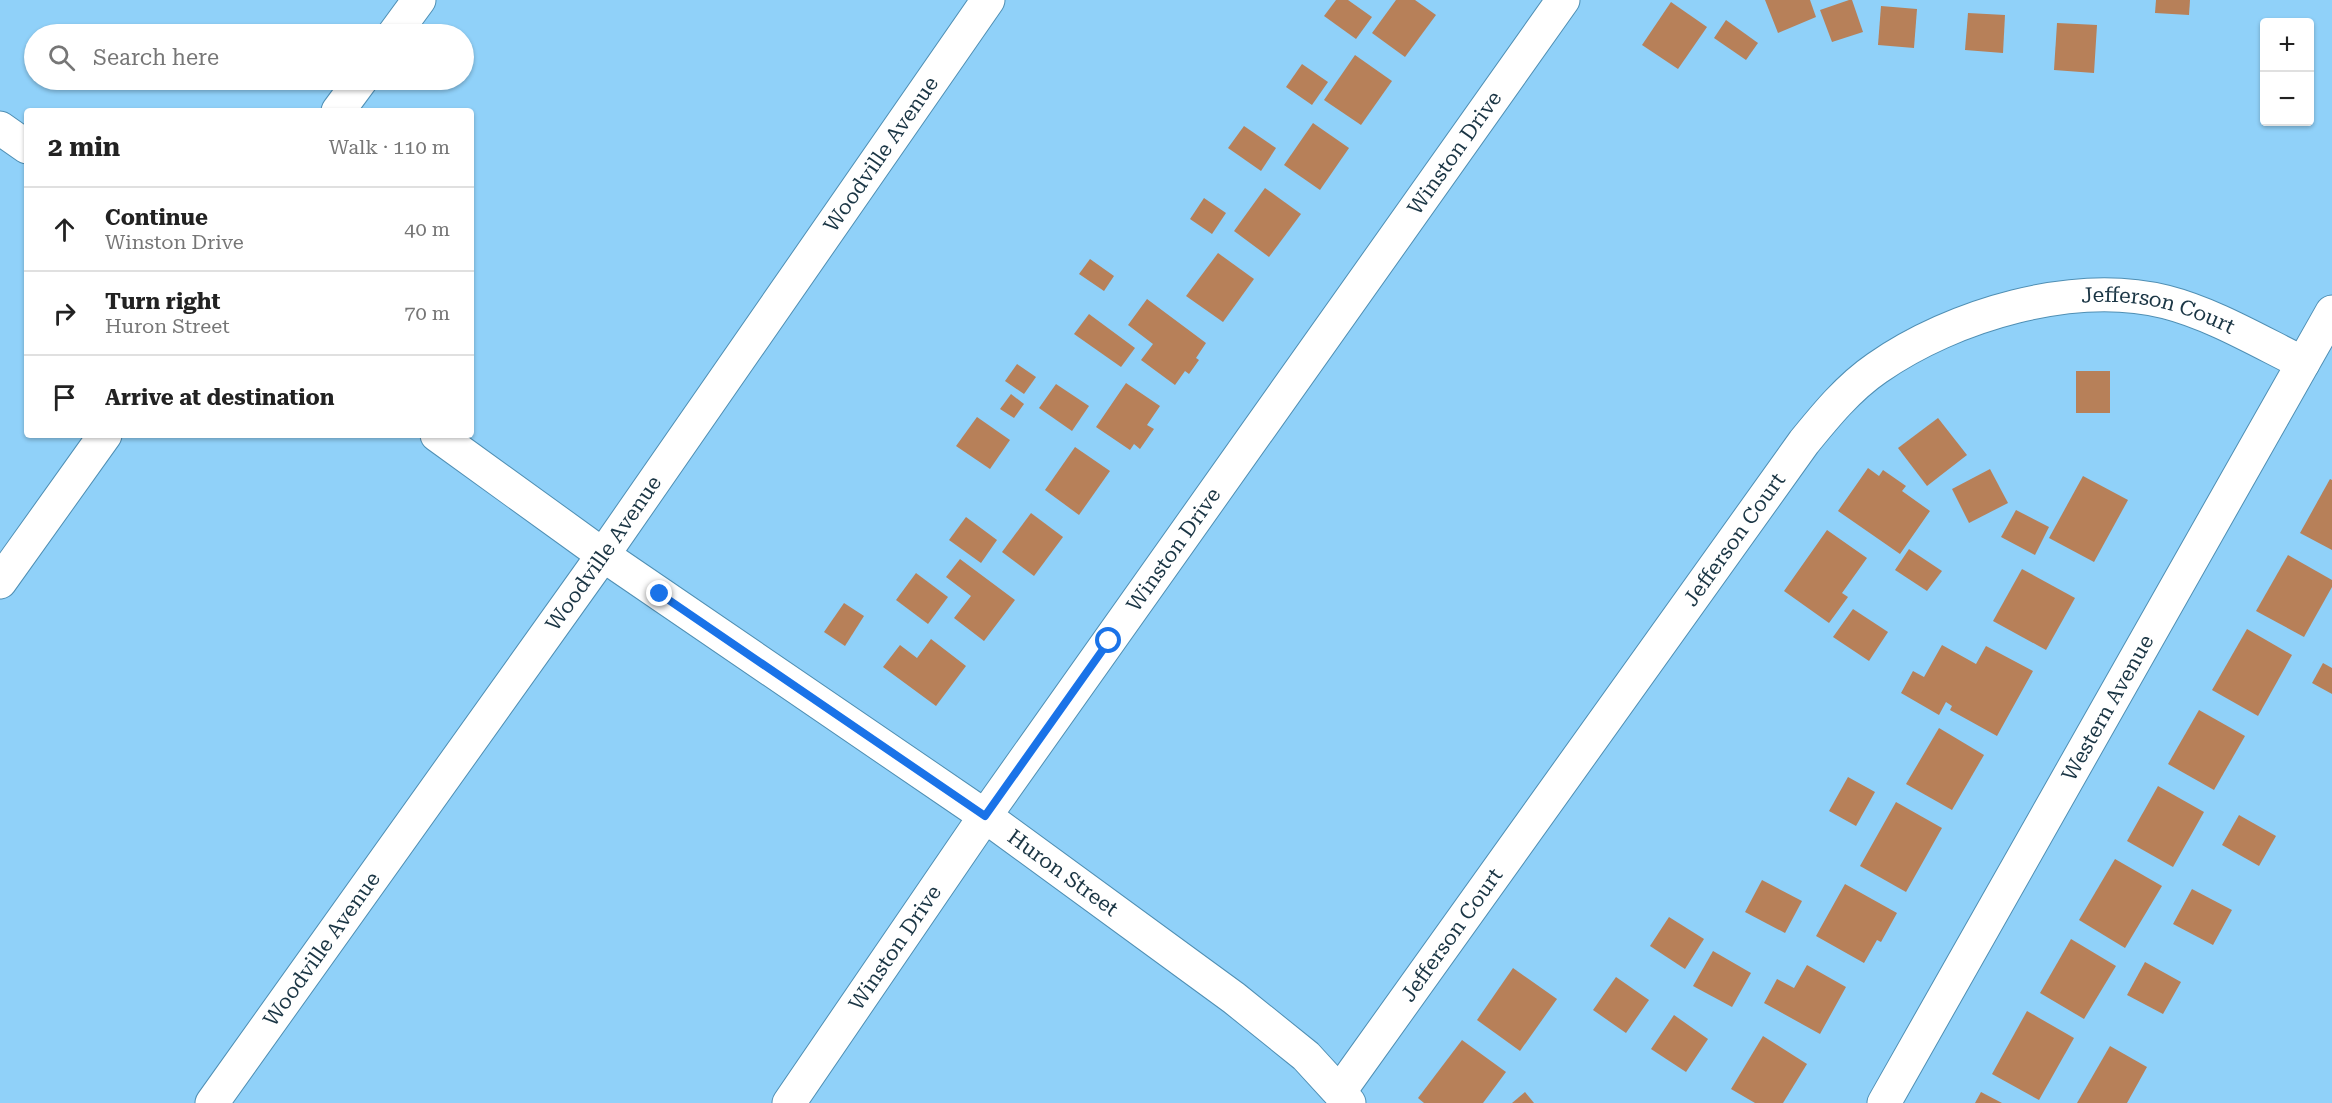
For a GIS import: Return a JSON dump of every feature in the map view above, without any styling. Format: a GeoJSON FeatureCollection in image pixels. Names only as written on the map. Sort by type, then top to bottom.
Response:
{"type":"FeatureCollection","features":[{"type":"Feature","properties":{"kind":"street"},"geometry":{"type":"LineString","coordinates":[[401,24],[419,0]]}},
{"type":"Feature","properties":{"kind":"street","name":"Woodville Avenue"},"geometry":{"type":"LineString","coordinates":[[212,1103],[603,555],[988,0]]}},
{"type":"Feature","properties":{"kind":"street","name":"Winston Drive"},"geometry":{"type":"LineString","coordinates":[[789,1103],[985,816],[1563,0]]}},
{"type":"Feature","properties":{"kind":"street"},"geometry":{"type":"LineString","coordinates":[[340,108],[354,90]]}},
{"type":"Feature","properties":{"kind":"street"},"geometry":{"type":"LineString","coordinates":[[0,128],[24,145]]}},
{"type":"Feature","properties":{"kind":"street","name":"Jefferson Court"},"geometry":{"type":"LineString","coordinates":[[1344,1097],[1804,442],[1848,391],[1875,369],[1926,339],[1972,320],[2015,307],[2096,295],[2138,297],[2167,302],[2197,312],[2303,363]]}},
{"type":"Feature","properties":{"kind":"street","name":"Western Avenue"},"geometry":{"type":"LineString","coordinates":[[1884,1103],[2332,312]]}},
{"type":"Feature","properties":{"kind":"street"},"geometry":{"type":"LineString","coordinates":[[0,582],[103,438]]}},
{"type":"Feature","properties":{"kind":"street","name":"Huron Street"},"geometry":{"type":"LineString","coordinates":[[441,438],[603,555],[985,816],[1258,1016],[1306,1056],[1344,1097]]}},
{"type":"Feature","properties":{"kind":"building"},"geometry":{"type":"Polygon","coordinates":[[[1336,0],[1348,0],[1372,17],[1356,39],[1324,16],[1336,0]]]}},
{"type":"Feature","properties":{"kind":"building"},"geometry":{"type":"Polygon","coordinates":[[[1396,0],[1415,0],[1436,15],[1405,57],[1372,33],[1396,0]]]}},
{"type":"Feature","properties":{"kind":"building"},"geometry":{"type":"Polygon","coordinates":[[[1765,0],[1810,0],[1816,17],[1778,33],[1765,0]]]}},
{"type":"Feature","properties":{"kind":"building"},"geometry":{"type":"Polygon","coordinates":[[[1852,0],[1863,32],[1832,42],[1820,10],[1852,0]]]}},
{"type":"Feature","properties":{"kind":"building"},"geometry":{"type":"Polygon","coordinates":[[[2156,0],[2190,0],[2189,15],[2155,13],[2156,0]]]}},
{"type":"Feature","properties":{"kind":"building"},"geometry":{"type":"Polygon","coordinates":[[[1671,2],[1707,27],[1678,69],[1642,45],[1671,2]]]}},
{"type":"Feature","properties":{"kind":"building"},"geometry":{"type":"Polygon","coordinates":[[[1881,6],[1917,9],[1914,48],[1878,45],[1881,6]]]}},
{"type":"Feature","properties":{"kind":"building"},"geometry":{"type":"Polygon","coordinates":[[[1968,13],[2005,15],[2003,53],[1965,50],[1968,13]]]}},
{"type":"Feature","properties":{"kind":"building"},"geometry":{"type":"Polygon","coordinates":[[[1726,20],[1758,43],[1746,60],[1714,38],[1726,20]]]}},
{"type":"Feature","properties":{"kind":"building"},"geometry":{"type":"Polygon","coordinates":[[[2057,23],[2097,25],[2094,73],[2054,70],[2057,23]]]}},
{"type":"Feature","properties":{"kind":"building"},"geometry":{"type":"Polygon","coordinates":[[[1355,55],[1392,81],[1361,125],[1324,100],[1355,55]]]}},
{"type":"Feature","properties":{"kind":"building"},"geometry":{"type":"Polygon","coordinates":[[[1302,64],[1328,82],[1312,105],[1286,87],[1302,64]]]}},
{"type":"Feature","properties":{"kind":"building"},"geometry":{"type":"Polygon","coordinates":[[[1313,123],[1349,148],[1320,190],[1284,165],[1313,123]]]}},
{"type":"Feature","properties":{"kind":"building"},"geometry":{"type":"Polygon","coordinates":[[[1244,126],[1276,148],[1261,171],[1228,148],[1244,126]]]}},
{"type":"Feature","properties":{"kind":"building"},"geometry":{"type":"Polygon","coordinates":[[[1265,188],[1301,214],[1269,257],[1234,231],[1265,188]]]}},
{"type":"Feature","properties":{"kind":"building"},"geometry":{"type":"Polygon","coordinates":[[[1204,198],[1226,213],[1212,234],[1190,219],[1204,198]]]}},
{"type":"Feature","properties":{"kind":"building"},"geometry":{"type":"Polygon","coordinates":[[[1218,253],[1254,279],[1223,322],[1186,296],[1218,253]]]}},
{"type":"Feature","properties":{"kind":"building"},"geometry":{"type":"Polygon","coordinates":[[[1090,259],[1114,276],[1104,291],[1079,274],[1090,259]]]}},
{"type":"Feature","properties":{"kind":"building"},"geometry":{"type":"Polygon","coordinates":[[[1147,299],[1206,343],[1196,358],[1199,360],[1189,374],[1185,371],[1175,385],[1141,360],[1153,344],[1128,325],[1147,299]]]}},
{"type":"Feature","properties":{"kind":"building"},"geometry":{"type":"Polygon","coordinates":[[[1089,314],[1135,348],[1121,367],[1074,334],[1089,314]]]}},
{"type":"Feature","properties":{"kind":"building"},"geometry":{"type":"Polygon","coordinates":[[[1017,364],[1036,377],[1024,394],[1005,381],[1017,364]]]}},
{"type":"Feature","properties":{"kind":"building"},"geometry":{"type":"Polygon","coordinates":[[[2076,371],[2110,371],[2110,413],[2076,413],[2076,371]]]}},
{"type":"Feature","properties":{"kind":"building"},"geometry":{"type":"Polygon","coordinates":[[[1126,383],[1160,406],[1147,425],[1154,429],[1140,449],[1134,444],[1130,450],[1096,427],[1126,383]]]}},
{"type":"Feature","properties":{"kind":"building"},"geometry":{"type":"Polygon","coordinates":[[[1056,384],[1089,406],[1072,431],[1039,408],[1056,384]]]}},
{"type":"Feature","properties":{"kind":"building"},"geometry":{"type":"Polygon","coordinates":[[[1011,394],[1024,404],[1014,418],[1000,409],[1011,394]]]}},
{"type":"Feature","properties":{"kind":"building"},"geometry":{"type":"Polygon","coordinates":[[[977,417],[1010,440],[990,469],[956,446],[977,417]]]}},
{"type":"Feature","properties":{"kind":"building"},"geometry":{"type":"Polygon","coordinates":[[[1938,418],[1967,455],[1927,486],[1898,448],[1938,418]]]}},
{"type":"Feature","properties":{"kind":"building"},"geometry":{"type":"Polygon","coordinates":[[[1075,447],[1110,471],[1079,515],[1045,490],[1075,447]]]}},
{"type":"Feature","properties":{"kind":"building"},"geometry":{"type":"Polygon","coordinates":[[[1868,468],[1879,476],[1883,470],[1906,486],[1902,491],[1930,511],[1900,554],[1838,511],[1868,468]]]}},
{"type":"Feature","properties":{"kind":"building"},"geometry":{"type":"Polygon","coordinates":[[[1990,469],[2008,503],[1969,523],[1952,489],[1990,469]]]}},
{"type":"Feature","properties":{"kind":"building"},"geometry":{"type":"Polygon","coordinates":[[[2083,476],[2128,500],[2094,562],[2049,538],[2083,476]]]}},
{"type":"Feature","properties":{"kind":"building"},"geometry":{"type":"Polygon","coordinates":[[[2330,479],[2332,480],[2332,550],[2300,533],[2330,479]]]}},
{"type":"Feature","properties":{"kind":"building"},"geometry":{"type":"Polygon","coordinates":[[[2016,510],[2049,527],[2035,555],[2001,537],[2016,510]]]}},
{"type":"Feature","properties":{"kind":"building"},"geometry":{"type":"Polygon","coordinates":[[[1031,513],[1063,537],[1034,576],[1002,552],[1031,513]]]}},
{"type":"Feature","properties":{"kind":"building"},"geometry":{"type":"Polygon","coordinates":[[[966,517],[997,540],[981,563],[949,540],[966,517]]]}},
{"type":"Feature","properties":{"kind":"building"},"geometry":{"type":"Polygon","coordinates":[[[1827,530],[1867,558],[1842,593],[1848,597],[1829,623],[1784,591],[1827,530]]]}},
{"type":"Feature","properties":{"kind":"building"},"geometry":{"type":"Polygon","coordinates":[[[1909,549],[1942,571],[1927,591],[1895,570],[1909,549]]]}},
{"type":"Feature","properties":{"kind":"building"},"geometry":{"type":"Polygon","coordinates":[[[2288,555],[2332,580],[2332,587],[2304,637],[2256,611],[2288,555]]]}},
{"type":"Feature","properties":{"kind":"building"},"geometry":{"type":"Polygon","coordinates":[[[960,559],[1015,600],[984,641],[954,618],[971,596],[946,577],[960,559]]]}},
{"type":"Feature","properties":{"kind":"building"},"geometry":{"type":"Polygon","coordinates":[[[2022,569],[2075,598],[2046,650],[1993,621],[2022,569]]]}},
{"type":"Feature","properties":{"kind":"building"},"geometry":{"type":"Polygon","coordinates":[[[916,573],[948,597],[928,624],[896,600],[916,573]]]}},
{"type":"Feature","properties":{"kind":"building"},"geometry":{"type":"Polygon","coordinates":[[[844,603],[864,616],[845,646],[824,632],[844,603]]]}},
{"type":"Feature","properties":{"kind":"building"},"geometry":{"type":"Polygon","coordinates":[[[1853,609],[1888,632],[1869,661],[1833,637],[1853,609]]]}},
{"type":"Feature","properties":{"kind":"building"},"geometry":{"type":"Polygon","coordinates":[[[2247,629],[2292,655],[2258,716],[2212,690],[2247,629]]]}},
{"type":"Feature","properties":{"kind":"building"},"geometry":{"type":"Polygon","coordinates":[[[931,639],[966,666],[936,706],[883,667],[900,645],[917,658],[931,639]]]}},
{"type":"Feature","properties":{"kind":"building"},"geometry":{"type":"Polygon","coordinates":[[[1942,645],[1976,664],[1986,646],[2033,671],[1997,736],[1950,710],[1952,706],[1946,702],[1939,715],[1901,693],[1913,671],[1924,677],[1942,645]]]}},
{"type":"Feature","properties":{"kind":"building"},"geometry":{"type":"Polygon","coordinates":[[[2323,663],[2332,668],[2332,694],[2312,683],[2323,663]]]}},
{"type":"Feature","properties":{"kind":"building"},"geometry":{"type":"Polygon","coordinates":[[[2199,710],[2245,736],[2214,790],[2168,764],[2199,710]]]}},
{"type":"Feature","properties":{"kind":"building"},"geometry":{"type":"Polygon","coordinates":[[[1939,728],[1984,755],[1952,810],[1906,784],[1939,728]]]}},
{"type":"Feature","properties":{"kind":"building"},"geometry":{"type":"Polygon","coordinates":[[[1848,777],[1875,792],[1856,826],[1829,811],[1848,777]]]}},
{"type":"Feature","properties":{"kind":"building"},"geometry":{"type":"Polygon","coordinates":[[[2158,786],[2204,812],[2173,867],[2127,841],[2158,786]]]}},
{"type":"Feature","properties":{"kind":"building"},"geometry":{"type":"Polygon","coordinates":[[[1896,802],[1942,828],[1906,892],[1860,866],[1896,802]]]}},
{"type":"Feature","properties":{"kind":"building"},"geometry":{"type":"Polygon","coordinates":[[[2239,815],[2276,836],[2259,866],[2222,845],[2239,815]]]}},
{"type":"Feature","properties":{"kind":"building"},"geometry":{"type":"Polygon","coordinates":[[[2115,859],[2162,886],[2125,948],[2079,920],[2115,859]]]}},
{"type":"Feature","properties":{"kind":"building"},"geometry":{"type":"Polygon","coordinates":[[[1762,880],[1802,901],[1785,933],[1745,912],[1762,880]]]}},
{"type":"Feature","properties":{"kind":"building"},"geometry":{"type":"Polygon","coordinates":[[[1845,884],[1897,913],[1881,942],[1877,940],[1864,963],[1816,936],[1845,884]]]}},
{"type":"Feature","properties":{"kind":"building"},"geometry":{"type":"Polygon","coordinates":[[[2192,889],[2232,910],[2213,945],[2173,924],[2192,889]]]}},
{"type":"Feature","properties":{"kind":"building"},"geometry":{"type":"Polygon","coordinates":[[[1669,917],[1704,939],[1685,969],[1650,946],[1669,917]]]}},
{"type":"Feature","properties":{"kind":"building"},"geometry":{"type":"Polygon","coordinates":[[[2071,939],[2116,966],[2084,1019],[2040,993],[2071,939]]]}},
{"type":"Feature","properties":{"kind":"building"},"geometry":{"type":"Polygon","coordinates":[[[1713,951],[1751,973],[1732,1007],[1693,986],[1713,951]]]}},
{"type":"Feature","properties":{"kind":"building"},"geometry":{"type":"Polygon","coordinates":[[[2145,962],[2181,982],[2163,1014],[2127,995],[2145,962]]]}},
{"type":"Feature","properties":{"kind":"building"},"geometry":{"type":"Polygon","coordinates":[[[1807,965],[1846,987],[1820,1034],[1764,1003],[1777,979],[1794,988],[1807,965]]]}},
{"type":"Feature","properties":{"kind":"building"},"geometry":{"type":"Polygon","coordinates":[[[1513,968],[1557,999],[1520,1051],[1477,1020],[1513,968]]]}},
{"type":"Feature","properties":{"kind":"building"},"geometry":{"type":"Polygon","coordinates":[[[1616,977],[1649,1000],[1626,1033],[1593,1010],[1616,977]]]}},
{"type":"Feature","properties":{"kind":"building"},"geometry":{"type":"Polygon","coordinates":[[[2027,1011],[2074,1038],[2039,1100],[1992,1074],[2027,1011]]]}},
{"type":"Feature","properties":{"kind":"building"},"geometry":{"type":"Polygon","coordinates":[[[1674,1015],[1708,1039],[1686,1072],[1651,1049],[1674,1015]]]}},
{"type":"Feature","properties":{"kind":"building"},"geometry":{"type":"Polygon","coordinates":[[[1763,1036],[1807,1064],[1783,1103],[1755,1103],[1731,1089],[1763,1036]]]}},
{"type":"Feature","properties":{"kind":"building"},"geometry":{"type":"Polygon","coordinates":[[[1462,1040],[1506,1072],[1483,1103],[1424,1103],[1418,1098],[1462,1040]]]}},
{"type":"Feature","properties":{"kind":"building"},"geometry":{"type":"Polygon","coordinates":[[[2110,1046],[2147,1067],[2127,1103],[2077,1103],[2110,1046]]]}},
{"type":"Feature","properties":{"kind":"building"},"geometry":{"type":"Polygon","coordinates":[[[1525,1092],[1534,1103],[1512,1103],[1525,1092]]]}},
{"type":"Feature","properties":{"kind":"building"},"geometry":{"type":"Polygon","coordinates":[[[1981,1092],[2002,1103],[1975,1103],[1981,1092]]]}},
{"type":"Feature","properties":{"kind":"route"},"geometry":{"type":"LineString","coordinates":[[660,594],[985,816],[1109,641]]}}]}
